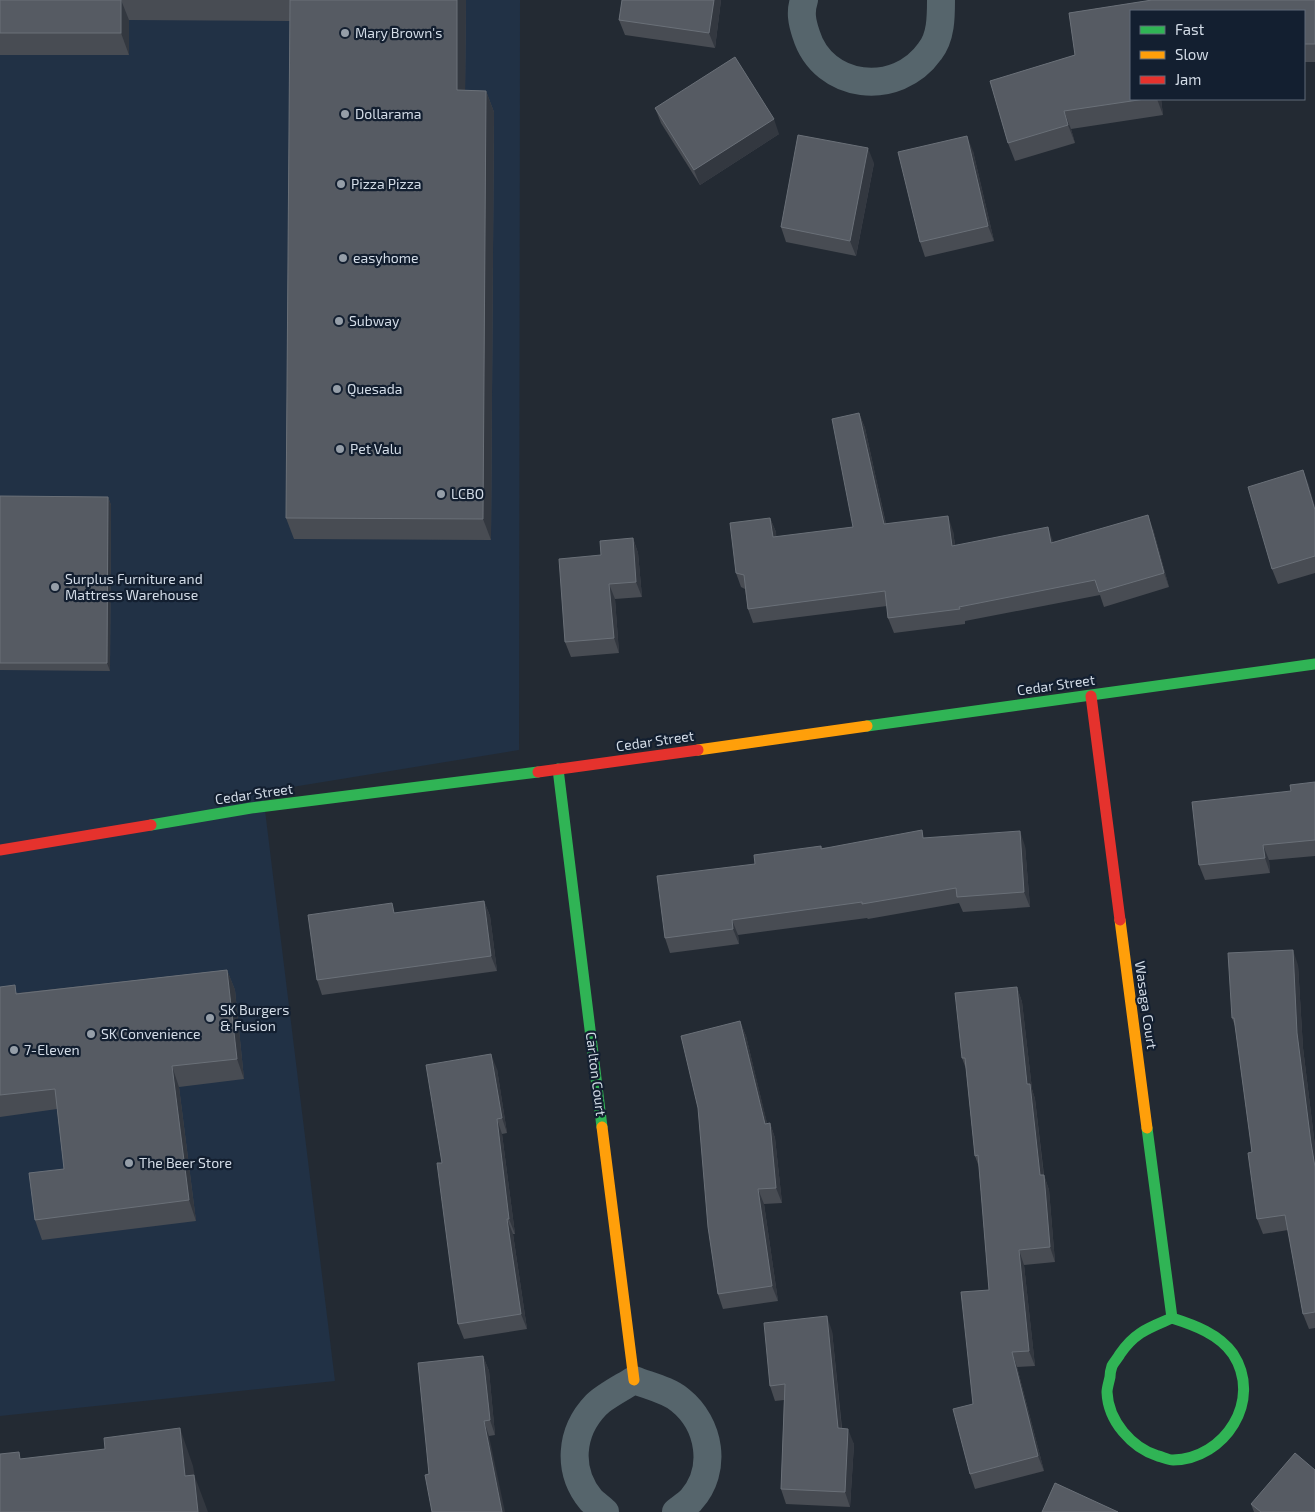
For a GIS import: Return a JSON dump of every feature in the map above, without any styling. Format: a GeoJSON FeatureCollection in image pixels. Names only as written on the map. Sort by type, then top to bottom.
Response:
{"type":"FeatureCollection","features":[{"type":"Feature","properties":{"kind":"street"},"geometry":{"type":"LineString","coordinates":[[804,0],[802,21],[809,44],[819,60],[838,74],[866,83],[890,81],[914,69],[920,63],[931,50],[941,25],[941,0]]}},
{"type":"Feature","properties":{"kind":"street","name":"Cedar Street"},"geometry":{"type":"LineString","coordinates":[[0,850],[251,808],[558,769],[1315,664]]}},
{"type":"Feature","properties":{"kind":"street","name":"Wasaga Court"},"geometry":{"type":"LineString","coordinates":[[1090,696],[1172,1318]]}},
{"type":"Feature","properties":{"kind":"street","name":"Carlton Court"},"geometry":{"type":"LineString","coordinates":[[558,769],[634,1380]]}},
{"type":"Feature","properties":{"kind":"street"},"geometry":{"type":"LineString","coordinates":[[1172,1318],[1194,1325],[1214,1335],[1230,1349],[1240,1369],[1244,1391],[1240,1413],[1230,1432],[1214,1448],[1194,1457],[1172,1460],[1150,1455],[1132,1443],[1117,1426],[1109,1404],[1108,1381],[1115,1359],[1130,1340],[1149,1328],[1172,1318]]}},
{"type":"Feature","properties":{"kind":"street"},"geometry":{"type":"LineString","coordinates":[[605,1512],[592,1501],[579,1483],[574,1462],[575,1441],[583,1421],[597,1404],[634,1380],[679,1399],[695,1415],[706,1435],[708,1458],[704,1480],[691,1500],[676,1512]]}},
{"type":"Feature","properties":{"kind":"shaded area"},"geometry":{"type":"Polygon","coordinates":[[[0,0],[520,0],[519,750],[280,789],[263,794],[335,1381],[0,1416],[0,0]]]}},
{"type":"Feature","properties":{"kind":"building"},"geometry":{"type":"Polygon","coordinates":[[[0,0],[121,0],[121,33],[0,33],[0,0]]]}},
{"type":"Feature","properties":{"kind":"building"},"geometry":{"type":"Polygon","coordinates":[[[290,0],[457,0],[457,90],[486,91],[483,519],[286,518],[290,0]]]}},
{"type":"Feature","properties":{"kind":"building"},"geometry":{"type":"Polygon","coordinates":[[[622,0],[714,0],[709,33],[619,20],[622,0]]]}},
{"type":"Feature","properties":{"kind":"building"},"geometry":{"type":"Polygon","coordinates":[[[1152,0],[1315,0],[1315,44],[1305,44],[1305,10],[1130,10],[1130,100],[1138,100],[1064,111],[1068,125],[1008,143],[990,81],[1075,55],[1069,13],[1152,0]]]}},
{"type":"Feature","properties":{"kind":"building"},"geometry":{"type":"Polygon","coordinates":[[[735,57],[774,119],[694,170],[655,108],[735,57]]]}},
{"type":"Feature","properties":{"kind":"building"},"geometry":{"type":"Polygon","coordinates":[[[798,135],[868,148],[850,241],[781,227],[798,135]]]}},
{"type":"Feature","properties":{"kind":"building"},"geometry":{"type":"Polygon","coordinates":[[[967,136],[988,226],[920,242],[898,152],[967,136]]]}},
{"type":"Feature","properties":{"kind":"building"},"geometry":{"type":"Polygon","coordinates":[[[859,413],[884,524],[948,516],[952,546],[1048,527],[1051,543],[1148,515],[1164,573],[1099,592],[1095,580],[959,607],[960,609],[888,618],[885,591],[748,609],[744,575],[736,573],[730,523],[770,518],[773,537],[853,527],[832,419],[859,413]]]}},
{"type":"Feature","properties":{"kind":"building"},"geometry":{"type":"Polygon","coordinates":[[[1303,470],[1315,510],[1315,556],[1272,569],[1248,487],[1303,470]]]}},
{"type":"Feature","properties":{"kind":"building","name":"Surplus Furniture and Mattress Warehouse"},"geometry":{"type":"Polygon","coordinates":[[[0,496],[108,497],[107,663],[0,663],[0,496]]]}},
{"type":"Feature","properties":{"kind":"building"},"geometry":{"type":"Polygon","coordinates":[[[633,538],[636,582],[609,584],[614,638],[565,642],[559,559],[601,555],[600,541],[633,538]]]}},
{"type":"Feature","properties":{"kind":"building"},"geometry":{"type":"Polygon","coordinates":[[[1315,782],[1315,840],[1263,845],[1265,858],[1199,865],[1192,802],[1291,791],[1290,785],[1315,782]]]}},
{"type":"Feature","properties":{"kind":"building"},"geometry":{"type":"Polygon","coordinates":[[[922,830],[923,838],[1020,831],[1024,892],[957,897],[956,888],[862,904],[862,902],[732,920],[733,929],[665,938],[657,876],[755,864],[754,855],[821,846],[821,849],[922,830]]]}},
{"type":"Feature","properties":{"kind":"building"},"geometry":{"type":"Polygon","coordinates":[[[484,901],[491,956],[317,980],[308,915],[392,903],[394,913],[484,901]]]}},
{"type":"Feature","properties":{"kind":"building"},"geometry":{"type":"Polygon","coordinates":[[[1293,950],[1297,1033],[1315,1167],[1315,1312],[1303,1314],[1285,1215],[1257,1219],[1248,1153],[1252,1152],[1234,1018],[1232,1018],[1228,953],[1293,950]]]}},
{"type":"Feature","properties":{"kind":"building"},"geometry":{"type":"Polygon","coordinates":[[[227,970],[237,1059],[172,1066],[189,1200],[35,1220],[29,1173],[64,1169],[55,1089],[0,1095],[0,987],[15,985],[16,994],[227,970]]]}},
{"type":"Feature","properties":{"kind":"building"},"geometry":{"type":"Polygon","coordinates":[[[1017,987],[1027,1084],[1030,1084],[1040,1175],[1044,1175],[1050,1247],[1019,1250],[1029,1351],[1012,1352],[1038,1456],[970,1474],[953,1409],[973,1404],[961,1292],[989,1290],[978,1155],[975,1156],[965,1058],[962,1058],[955,993],[1017,987]]]}},
{"type":"Feature","properties":{"kind":"building"},"geometry":{"type":"Polygon","coordinates":[[[740,1021],[765,1124],[770,1123],[776,1188],[758,1189],[772,1286],[718,1294],[708,1227],[698,1108],[681,1036],[740,1021]]]}},
{"type":"Feature","properties":{"kind":"building"},"geometry":{"type":"Polygon","coordinates":[[[491,1054],[502,1118],[497,1119],[509,1219],[507,1219],[521,1314],[458,1324],[437,1163],[442,1163],[426,1065],[491,1054]]]}},
{"type":"Feature","properties":{"kind":"building"},"geometry":{"type":"Polygon","coordinates":[[[827,1316],[838,1428],[848,1429],[845,1492],[781,1489],[785,1384],[770,1386],[764,1323],[827,1316]]]}},
{"type":"Feature","properties":{"kind":"building"},"geometry":{"type":"Polygon","coordinates":[[[483,1356],[490,1420],[484,1421],[502,1512],[432,1512],[425,1475],[429,1474],[418,1363],[483,1356]]]}},
{"type":"Feature","properties":{"kind":"building"},"geometry":{"type":"Polygon","coordinates":[[[180,1428],[185,1476],[194,1475],[198,1512],[0,1512],[0,1454],[19,1452],[20,1459],[105,1449],[104,1438],[180,1428]]]}},
{"type":"Feature","properties":{"kind":"building"},"geometry":{"type":"Polygon","coordinates":[[[1295,1453],[1315,1470],[1315,1512],[1261,1512],[1251,1504],[1295,1453]]]}},
{"type":"Feature","properties":{"kind":"building"},"geometry":{"type":"Polygon","coordinates":[[[1055,1483],[1118,1512],[1042,1512],[1055,1483]]]}},
{"type":"Feature","properties":{"kind":"traffic: fast"},"geometry":{"type":"LineString","coordinates":[[867,726],[1315,664]]}},
{"type":"Feature","properties":{"kind":"traffic: fast"},"geometry":{"type":"LineString","coordinates":[[558,769],[602,1127]]}},
{"type":"Feature","properties":{"kind":"traffic: fast"},"geometry":{"type":"LineString","coordinates":[[151,825],[251,808],[538,772]]}},
{"type":"Feature","properties":{"kind":"traffic: fast"},"geometry":{"type":"LineString","coordinates":[[1147,1128],[1172,1318],[1206,1331],[1221,1341],[1233,1354],[1241,1372],[1244,1390],[1241,1407],[1234,1424],[1223,1438],[1209,1449],[1192,1457],[1173,1460],[1139,1447],[1123,1432],[1112,1413],[1108,1403],[1107,1392],[1112,1366],[1131,1340],[1172,1318]]}},
{"type":"Feature","properties":{"kind":"traffic: slow"},"geometry":{"type":"LineString","coordinates":[[698,750],[867,726]]}},
{"type":"Feature","properties":{"kind":"traffic: slow"},"geometry":{"type":"LineString","coordinates":[[1120,920],[1147,1128]]}},
{"type":"Feature","properties":{"kind":"traffic: slow"},"geometry":{"type":"LineString","coordinates":[[602,1127],[634,1380]]}},
{"type":"Feature","properties":{"kind":"traffic: jam"},"geometry":{"type":"LineString","coordinates":[[1091,696],[1120,920]]}},
{"type":"Feature","properties":{"kind":"traffic: jam"},"geometry":{"type":"LineString","coordinates":[[538,772],[698,750]]}},
{"type":"Feature","properties":{"kind":"traffic: jam"},"geometry":{"type":"LineString","coordinates":[[0,850],[151,825]]}},
{"type":"Feature","properties":{"kind":"place","name":"Mary Brown's"},"geometry":{"type":"Point","coordinates":[345,33]}},
{"type":"Feature","properties":{"kind":"place","name":"Dollarama"},"geometry":{"type":"Point","coordinates":[345,114]}},
{"type":"Feature","properties":{"kind":"place","name":"Pizza Pizza"},"geometry":{"type":"Point","coordinates":[341,184]}},
{"type":"Feature","properties":{"kind":"place","name":"easyhome"},"geometry":{"type":"Point","coordinates":[343,258]}},
{"type":"Feature","properties":{"kind":"place","name":"Subway"},"geometry":{"type":"Point","coordinates":[339,321]}},
{"type":"Feature","properties":{"kind":"place","name":"Quesada"},"geometry":{"type":"Point","coordinates":[337,389]}},
{"type":"Feature","properties":{"kind":"place","name":"Pet Valu"},"geometry":{"type":"Point","coordinates":[340,449]}},
{"type":"Feature","properties":{"kind":"place","name":"LCBO"},"geometry":{"type":"Point","coordinates":[441,494]}},
{"type":"Feature","properties":{"kind":"place","name":"Surplus Furniture and Mattress Warehouse"},"geometry":{"type":"Point","coordinates":[55,587]}},
{"type":"Feature","properties":{"kind":"place","name":"SK Burgers & Fusion"},"geometry":{"type":"Point","coordinates":[210,1018]}},
{"type":"Feature","properties":{"kind":"place","name":"SK Convenience"},"geometry":{"type":"Point","coordinates":[91,1034]}},
{"type":"Feature","properties":{"kind":"place","name":"7-Eleven"},"geometry":{"type":"Point","coordinates":[14,1050]}},
{"type":"Feature","properties":{"kind":"place","name":"The Beer Store"},"geometry":{"type":"Point","coordinates":[129,1163]}}]}
